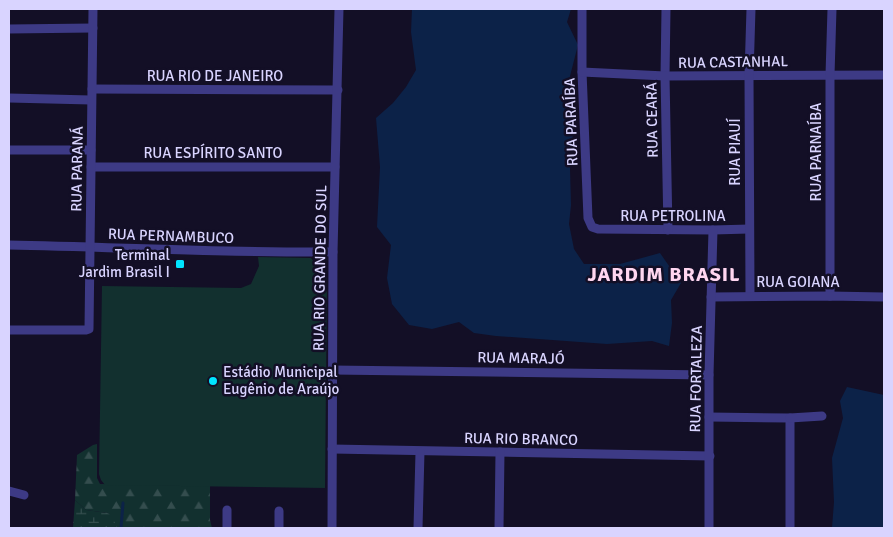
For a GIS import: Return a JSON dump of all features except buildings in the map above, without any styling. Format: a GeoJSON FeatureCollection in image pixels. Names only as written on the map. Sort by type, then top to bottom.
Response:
{"type":"FeatureCollection","features":[{"type":"Feature","properties":{"kind":"street","name":"RUA PARANÁ"},"geometry":{"type":"LineString","coordinates":[[9,330],[88,330],[93,9]]}},
{"type":"Feature","properties":{"kind":"street","name":"RUA RIO GRANDE DO SUL"},"geometry":{"type":"LineString","coordinates":[[332,528],[333,252],[339,9]]}},
{"type":"Feature","properties":{"kind":"street","name":"RUA PARAÍBA"},"geometry":{"type":"LineString","coordinates":[[582,9],[582,72],[588,218],[592,226],[598,229]]}},
{"type":"Feature","properties":{"kind":"street","name":"RUA CEARÁ"},"geometry":{"type":"LineString","coordinates":[[666,9],[665,76],[668,230]]}},
{"type":"Feature","properties":{"kind":"street","name":"RUA PIAUÍ"},"geometry":{"type":"LineString","coordinates":[[750,296],[749,75],[751,9]]}},
{"type":"Feature","properties":{"kind":"street","name":"RUA PARNAÍBA"},"geometry":{"type":"LineString","coordinates":[[830,296],[830,74],[832,9]]}},
{"type":"Feature","properties":{"kind":"street"},"geometry":{"type":"LineString","coordinates":[[9,29],[93,28]]}},
{"type":"Feature","properties":{"kind":"street","name":"RUA CASTANHAL"},"geometry":{"type":"LineString","coordinates":[[582,72],[665,76],[884,75]]}},
{"type":"Feature","properties":{"kind":"street","name":"RUA RIO DE JANEIRO"},"geometry":{"type":"LineString","coordinates":[[92,89],[338,90]]}},
{"type":"Feature","properties":{"kind":"street"},"geometry":{"type":"LineString","coordinates":[[9,98],[92,100]]}},
{"type":"Feature","properties":{"kind":"street"},"geometry":{"type":"LineString","coordinates":[[9,150],[91,150]]}},
{"type":"Feature","properties":{"kind":"street","name":"RUA ESPÍRITO SANTO"},"geometry":{"type":"LineString","coordinates":[[91,167],[335,167]]}},
{"type":"Feature","properties":{"kind":"street","name":"RUA PETROLINA"},"geometry":{"type":"LineString","coordinates":[[598,229],[749,229]]}},
{"type":"Feature","properties":{"kind":"street","name":"RUA FORTALEZA"},"geometry":{"type":"LineString","coordinates":[[709,528],[709,375],[713,230]]}},
{"type":"Feature","properties":{"kind":"street","name":"RUA PERNAMBUCO"},"geometry":{"type":"LineString","coordinates":[[9,245],[89,246],[253,253],[333,252]]}},
{"type":"Feature","properties":{"kind":"street","name":"RUA GOIANA"},"geometry":{"type":"LineString","coordinates":[[711,297],[884,297]]}},
{"type":"Feature","properties":{"kind":"street","name":"RUA MARAJÓ"},"geometry":{"type":"LineString","coordinates":[[332,370],[709,375]]}},
{"type":"Feature","properties":{"kind":"street"},"geometry":{"type":"LineString","coordinates":[[709,417],[790,418],[822,416]]}},
{"type":"Feature","properties":{"kind":"street"},"geometry":{"type":"LineString","coordinates":[[790,418],[790,528]]}},
{"type":"Feature","properties":{"kind":"street","name":"RUA RIO BRANCO"},"geometry":{"type":"LineString","coordinates":[[332,449],[710,456]]}},
{"type":"Feature","properties":{"kind":"street"},"geometry":{"type":"LineString","coordinates":[[418,528],[420,452]]}},
{"type":"Feature","properties":{"kind":"street"},"geometry":{"type":"LineString","coordinates":[[499,528],[500,452]]}},
{"type":"Feature","properties":{"kind":"street"},"geometry":{"type":"LineString","coordinates":[[9,491],[24,495]]}},
{"type":"Feature","properties":{"kind":"street"},"geometry":{"type":"LineString","coordinates":[[227,510],[228,528]]}},
{"type":"Feature","properties":{"kind":"street"},"geometry":{"type":"LineString","coordinates":[[279,511],[279,528]]}},
{"type":"Feature","properties":{"kind":"green space","name":"Estádio Municipal Eugênio de Araújo"},"geometry":{"type":"Polygon","coordinates":[[[258,257],[311,258],[327,278],[325,488],[105,485],[99,474],[102,286],[241,288],[251,284],[259,266],[258,257]]]}},
{"type":"Feature","properties":{"kind":"green space"},"geometry":{"type":"Polygon","coordinates":[[[97,444],[97,478],[100,484],[210,486],[210,520],[212,528],[116,528],[108,513],[86,510],[75,500],[77,455],[97,444]]]}},
{"type":"Feature","properties":{"kind":"green space"},"geometry":{"type":"Polygon","coordinates":[[[75,500],[86,510],[108,513],[114,519],[116,528],[73,528],[75,500]]]}},
{"type":"Feature","properties":{"kind":"water"},"geometry":{"type":"Polygon","coordinates":[[[412,9],[571,9],[567,22],[578,45],[570,76],[570,99],[574,122],[570,169],[571,205],[569,224],[574,249],[584,264],[620,264],[660,253],[681,283],[671,300],[672,323],[669,346],[652,341],[607,344],[496,336],[474,333],[459,322],[432,329],[409,325],[392,304],[387,278],[391,245],[377,227],[380,167],[376,118],[393,103],[406,87],[416,70],[411,32],[412,9]]]}},
{"type":"Feature","properties":{"kind":"water"},"geometry":{"type":"Polygon","coordinates":[[[847,387],[884,395],[884,528],[832,528],[834,502],[832,458],[843,418],[840,401],[847,387]]]}},
{"type":"Feature","properties":{"kind":"waterway"},"geometry":{"type":"LineString","coordinates":[[121,528],[123,503]]}},
{"type":"Feature","properties":{"kind":"place","name":"Terminal Jardim Brasil I"},"geometry":{"type":"Point","coordinates":[180,264]}},
{"type":"Feature","properties":{"kind":"place","name":"Estádio Municipal Eugênio de Araújo"},"geometry":{"type":"Point","coordinates":[213,381]}},
{"type":"Feature","properties":{"kind":"district","name":"JARDIM BRASIL"},"geometry":{"type":"Point","coordinates":[664,274]}}]}
